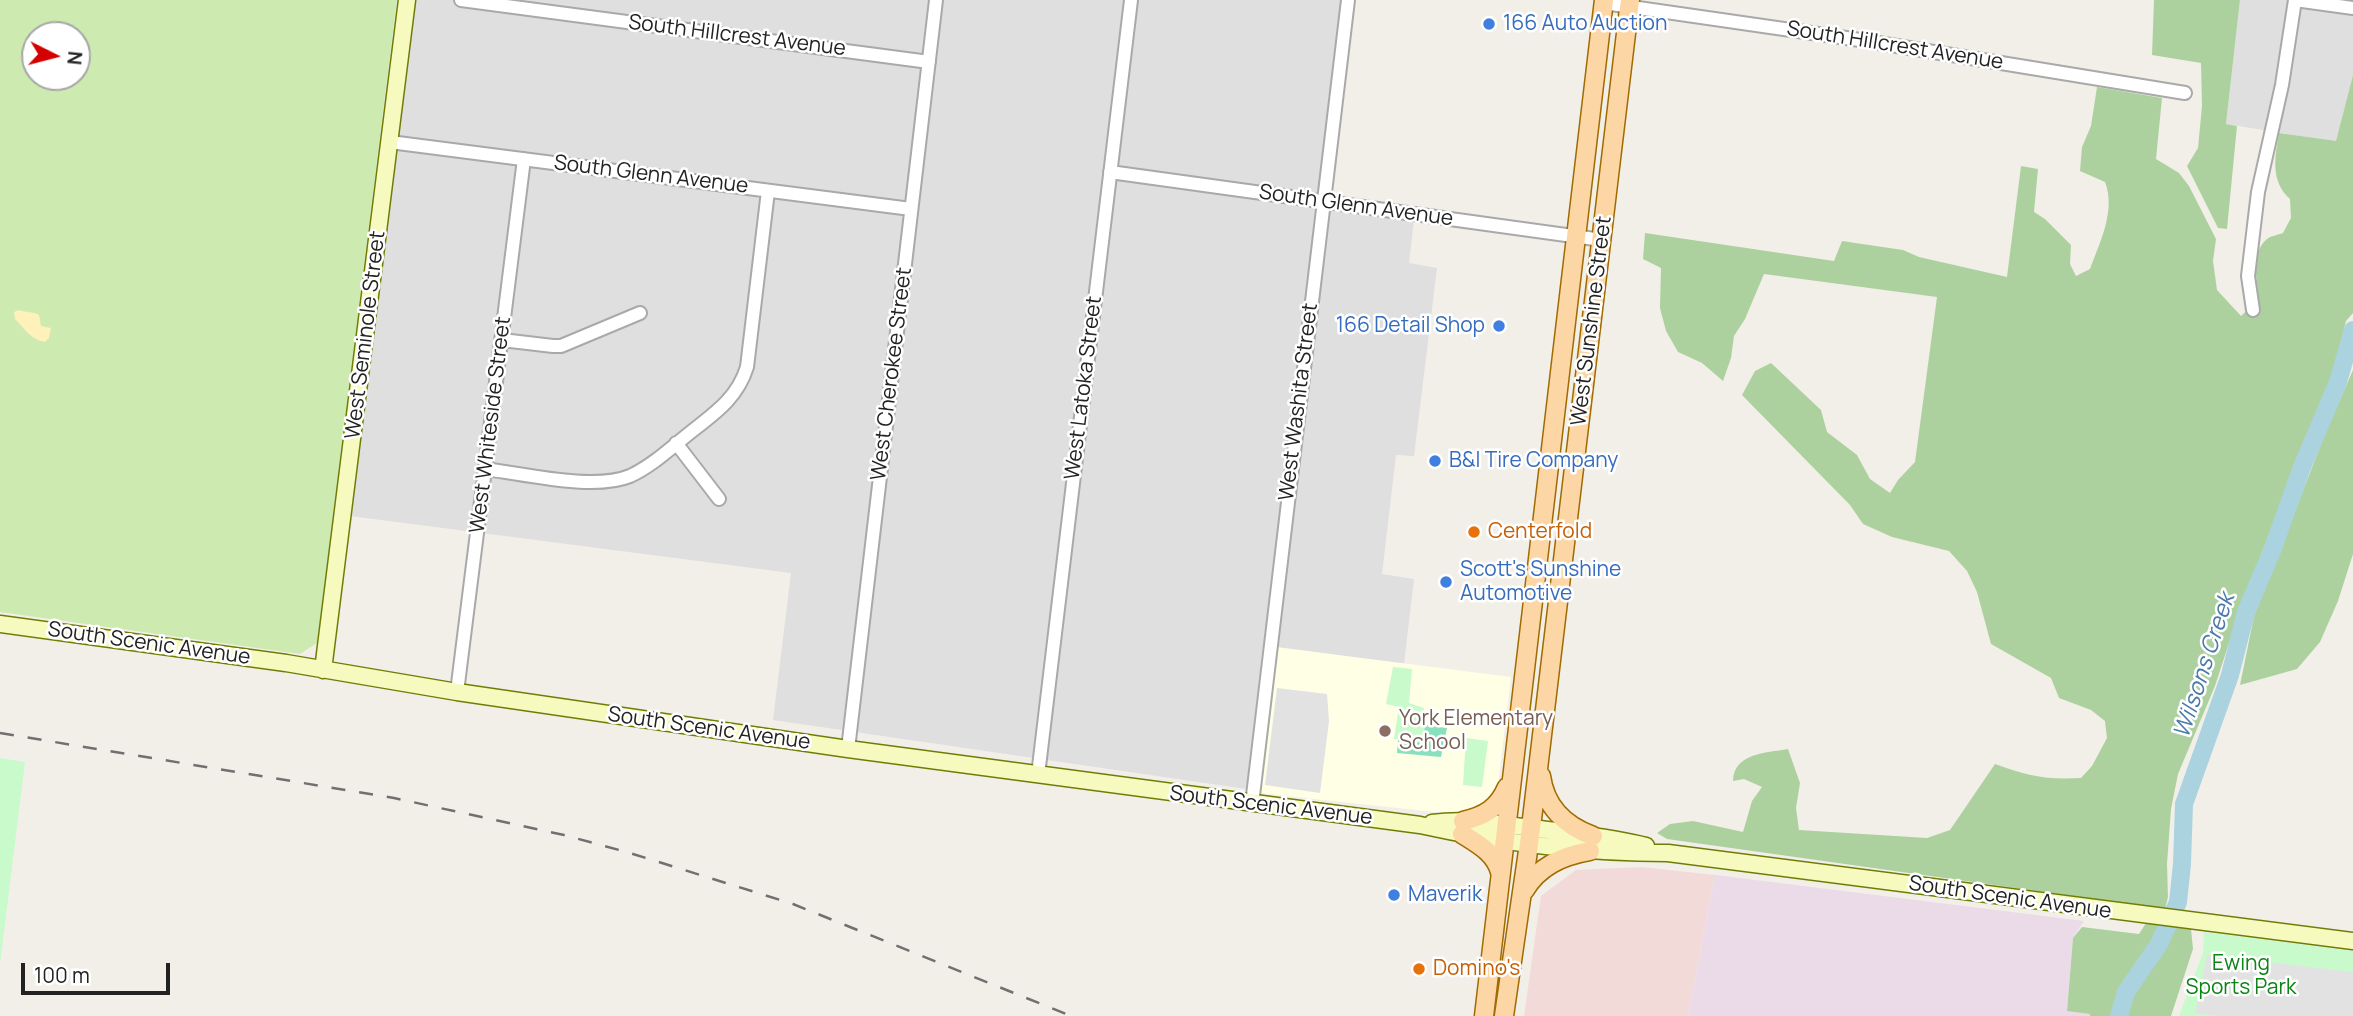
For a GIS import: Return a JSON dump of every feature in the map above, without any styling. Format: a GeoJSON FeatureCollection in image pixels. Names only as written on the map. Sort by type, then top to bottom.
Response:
{"type":"FeatureCollection","features":[{"type":"Feature","properties":{"kind":"main road","name":"West Seminole Street"},"geometry":{"type":"LineString","coordinates":[[323,670],[407,0]]}},
{"type":"Feature","properties":{"kind":"main road","name":"West Sunshine Street"},"geometry":{"type":"LineString","coordinates":[[1484,1016],[1604,1]]}},
{"type":"Feature","properties":{"kind":"main road","name":"West Sunshine Street"},"geometry":{"type":"LineString","coordinates":[[1504,1016],[1530,836],[1630,3]]}},
{"type":"Feature","properties":{"kind":"main road","name":"South Scenic Avenue"},"geometry":{"type":"LineString","coordinates":[[0,624],[848,749],[1252,804],[1591,843],[1639,844],[1668,853],[2353,941]]}},
{"type":"Feature","properties":{"kind":"main road"},"geometry":{"type":"LineString","coordinates":[[1522,894],[1544,868],[1591,843],[1556,813],[1545,791],[1539,763]]}},
{"type":"Feature","properties":{"kind":"main road"},"geometry":{"type":"LineString","coordinates":[[1500,879],[1500,870],[1494,858],[1462,827],[1495,807],[1511,777]]}},
{"type":"Feature","properties":{"kind":"street","name":"South Hillcrest Avenue"},"geometry":{"type":"LineString","coordinates":[[461,0],[929,62]]}},
{"type":"Feature","properties":{"kind":"street","name":"West Cherokee Street"},"geometry":{"type":"LineString","coordinates":[[848,749],[936,0]]}},
{"type":"Feature","properties":{"kind":"street","name":"West Latoka Street"},"geometry":{"type":"LineString","coordinates":[[1038,775],[1131,0]]}},
{"type":"Feature","properties":{"kind":"street","name":"West Washita Street"},"geometry":{"type":"LineString","coordinates":[[1252,804],[1348,0]]}},
{"type":"Feature","properties":{"kind":"street"},"geometry":{"type":"LineString","coordinates":[[2253,310],[2248,276],[2258,192],[2282,85],[2295,0],[2353,8]]}},
{"type":"Feature","properties":{"kind":"street","name":"South Hillcrest Avenue"},"geometry":{"type":"LineString","coordinates":[[1604,1],[2185,93]]}},
{"type":"Feature","properties":{"kind":"street","name":"South Glenn Avenue"},"geometry":{"type":"LineString","coordinates":[[390,142],[911,209]]}},
{"type":"Feature","properties":{"kind":"street","name":"West Whiteside Street"},"geometry":{"type":"LineString","coordinates":[[457,692],[524,159]]}},
{"type":"Feature","properties":{"kind":"street","name":"South Glenn Avenue"},"geometry":{"type":"LineString","coordinates":[[1110,172],[1602,240]]}},
{"type":"Feature","properties":{"kind":"street"},"geometry":{"type":"LineString","coordinates":[[485,469],[586,482],[621,479],[636,473],[725,405],[745,376],[768,191]]}},
{"type":"Feature","properties":{"kind":"street"},"geometry":{"type":"LineString","coordinates":[[502,340],[561,345],[640,313]]}},
{"type":"Feature","properties":{"kind":"street"},"geometry":{"type":"LineString","coordinates":[[676,443],[719,499]]}},
{"type":"Feature","properties":{"kind":"shaded area"},"geometry":{"type":"Polygon","coordinates":[[[414,0],[1341,0],[1317,208],[1414,220],[1409,263],[1437,268],[1414,456],[1396,455],[1382,574],[1414,579],[1404,664],[1263,645],[1246,789],[773,720],[791,573],[350,516],[414,0]]]}},
{"type":"Feature","properties":{"kind":"shaded area"},"geometry":{"type":"Polygon","coordinates":[[[2240,0],[2353,0],[2353,75],[2336,142],[2226,124],[2240,0]]]}},
{"type":"Feature","properties":{"kind":"shaded area","name":"York Elementary School"},"geometry":{"type":"Polygon","coordinates":[[[1275,647],[1511,677],[1498,785],[1488,801],[1476,812],[1453,814],[1259,793],[1275,647]]]}},
{"type":"Feature","properties":{"kind":"shaded area"},"geometry":{"type":"Polygon","coordinates":[[[1277,688],[1327,694],[1329,721],[1320,793],[1265,785],[1277,688]]]}},
{"type":"Feature","properties":{"kind":"shaded area"},"geometry":{"type":"Polygon","coordinates":[[[1642,867],[1715,875],[1688,1016],[1524,1016],[1541,896],[1576,870],[1642,867]]]}},
{"type":"Feature","properties":{"kind":"shaded area"},"geometry":{"type":"Polygon","coordinates":[[[1715,875],[2084,921],[2073,938],[2067,1010],[2090,1016],[1688,1016],[1715,875]]]}},
{"type":"Feature","properties":{"kind":"shaded area","name":"Ewing Sports Park"},"geometry":{"type":"Polygon","coordinates":[[[2207,955],[2353,972],[2353,1016],[2220,1016],[2195,1013],[2207,955]]]}},
{"type":"Feature","properties":{"kind":"green space"},"geometry":{"type":"Polygon","coordinates":[[[0,0],[397,0],[317,643],[300,654],[0,612],[0,0]]]}},
{"type":"Feature","properties":{"kind":"green space"},"geometry":{"type":"Polygon","coordinates":[[[2154,0],[2240,0],[2226,124],[2237,126],[2227,229],[2218,228],[2187,166],[2198,148],[2202,106],[2201,63],[2152,55],[2154,0]]]}},
{"type":"Feature","properties":{"kind":"green space"},"geometry":{"type":"Polygon","coordinates":[[[2353,75],[2353,313],[2346,321],[2333,375],[2244,597],[2215,686],[2178,774],[2171,809],[2167,864],[2168,897],[2165,909],[1667,839],[1657,833],[1670,824],[1693,821],[1743,832],[1752,801],[1762,787],[1744,779],[1733,781],[1735,772],[1739,765],[1752,756],[1788,749],[1800,783],[1796,808],[1799,830],[1927,838],[1950,830],[1995,764],[2037,776],[2081,778],[2092,766],[2107,738],[2105,721],[2091,710],[2059,698],[2051,678],[1991,644],[1977,592],[1967,571],[1949,551],[1892,537],[1863,524],[1850,505],[1742,395],[1755,371],[1771,363],[1821,410],[1827,432],[1857,455],[1870,479],[1890,493],[1915,462],[1937,297],[1764,274],[1745,319],[1734,336],[1731,358],[1723,381],[1702,363],[1678,352],[1666,331],[1660,308],[1661,268],[1643,259],[1645,233],[1834,261],[1842,241],[1903,250],[1919,257],[2007,277],[2021,166],[2038,169],[2034,212],[2071,245],[2070,264],[2076,276],[2090,269],[2108,215],[2105,182],[2080,171],[2082,147],[2091,126],[2097,87],[2162,98],[2156,159],[2179,173],[2189,186],[2216,239],[2213,261],[2217,290],[2241,316],[2259,299],[2256,276],[2258,252],[2268,238],[2283,233],[2291,218],[2290,199],[2277,177],[2276,151],[2279,133],[2336,141],[2353,75]]]}},
{"type":"Feature","properties":{"kind":"green space"},"geometry":{"type":"Polygon","coordinates":[[[2353,370],[2353,554],[2338,601],[2320,642],[2297,669],[2240,685],[2254,616],[2353,370]]]}},
{"type":"Feature","properties":{"kind":"green space"},"geometry":{"type":"Polygon","coordinates":[[[1393,667],[1412,669],[1409,703],[1424,708],[1422,721],[1426,722],[1423,743],[1394,739],[1399,707],[1386,704],[1393,667]]]}},
{"type":"Feature","properties":{"kind":"green space"},"geometry":{"type":"Polygon","coordinates":[[[1425,725],[1447,728],[1441,757],[1397,753],[1398,740],[1423,743],[1425,725]]]}},
{"type":"Feature","properties":{"kind":"green space"},"geometry":{"type":"Polygon","coordinates":[[[1466,738],[1488,741],[1482,787],[1463,785],[1466,738]]]}},
{"type":"Feature","properties":{"kind":"green space"},"geometry":{"type":"Polygon","coordinates":[[[0,758],[25,762],[0,964],[0,758]]]}},
{"type":"Feature","properties":{"kind":"green space"},"geometry":{"type":"Polygon","coordinates":[[[2146,923],[2191,929],[2193,949],[2171,1016],[2090,1016],[2067,1011],[2073,938],[2082,927],[2139,934],[2146,923]]]}},
{"type":"Feature","properties":{"kind":"green space","name":"Ewing Sports Park"},"geometry":{"type":"Polygon","coordinates":[[[2204,932],[2353,951],[2353,1016],[2179,1016],[2203,953],[2204,932]]]}},
{"type":"Feature","properties":{"kind":"sand"},"geometry":{"type":"Polygon","coordinates":[[[19,310],[39,315],[41,326],[51,328],[49,338],[45,342],[32,336],[15,319],[14,312],[19,310]]]}},
{"type":"Feature","properties":{"kind":"waterway","name":"Wilsons Creek"},"geometry":{"type":"LineString","coordinates":[[2119,1016],[2126,992],[2159,944],[2178,902],[2184,804],[2230,675],[2246,612],[2338,382],[2353,330]]}},
{"type":"Feature","properties":{"kind":"railway"},"geometry":{"type":"LineString","coordinates":[[0,733],[394,798],[564,835],[793,904],[1071,1016]]}},
{"type":"Feature","properties":{"kind":"place","name":"166 Auto Auction"},"geometry":{"type":"Point","coordinates":[1489,24]}},
{"type":"Feature","properties":{"kind":"place","name":"166 Detail Shop"},"geometry":{"type":"Point","coordinates":[1499,326]}},
{"type":"Feature","properties":{"kind":"place","name":"B&I Tire Company"},"geometry":{"type":"Point","coordinates":[1435,461]}},
{"type":"Feature","properties":{"kind":"place","name":"Centerfold"},"geometry":{"type":"Point","coordinates":[1474,532]}},
{"type":"Feature","properties":{"kind":"place","name":"Scott's Sunshine Automotive"},"geometry":{"type":"Point","coordinates":[1446,582]}},
{"type":"Feature","properties":{"kind":"place","name":"York Elementary School"},"geometry":{"type":"Point","coordinates":[1385,731]}},
{"type":"Feature","properties":{"kind":"place","name":"Maverik"},"geometry":{"type":"Point","coordinates":[1394,895]}},
{"type":"Feature","properties":{"kind":"place","name":"Domino's"},"geometry":{"type":"Point","coordinates":[1419,969]}}]}
